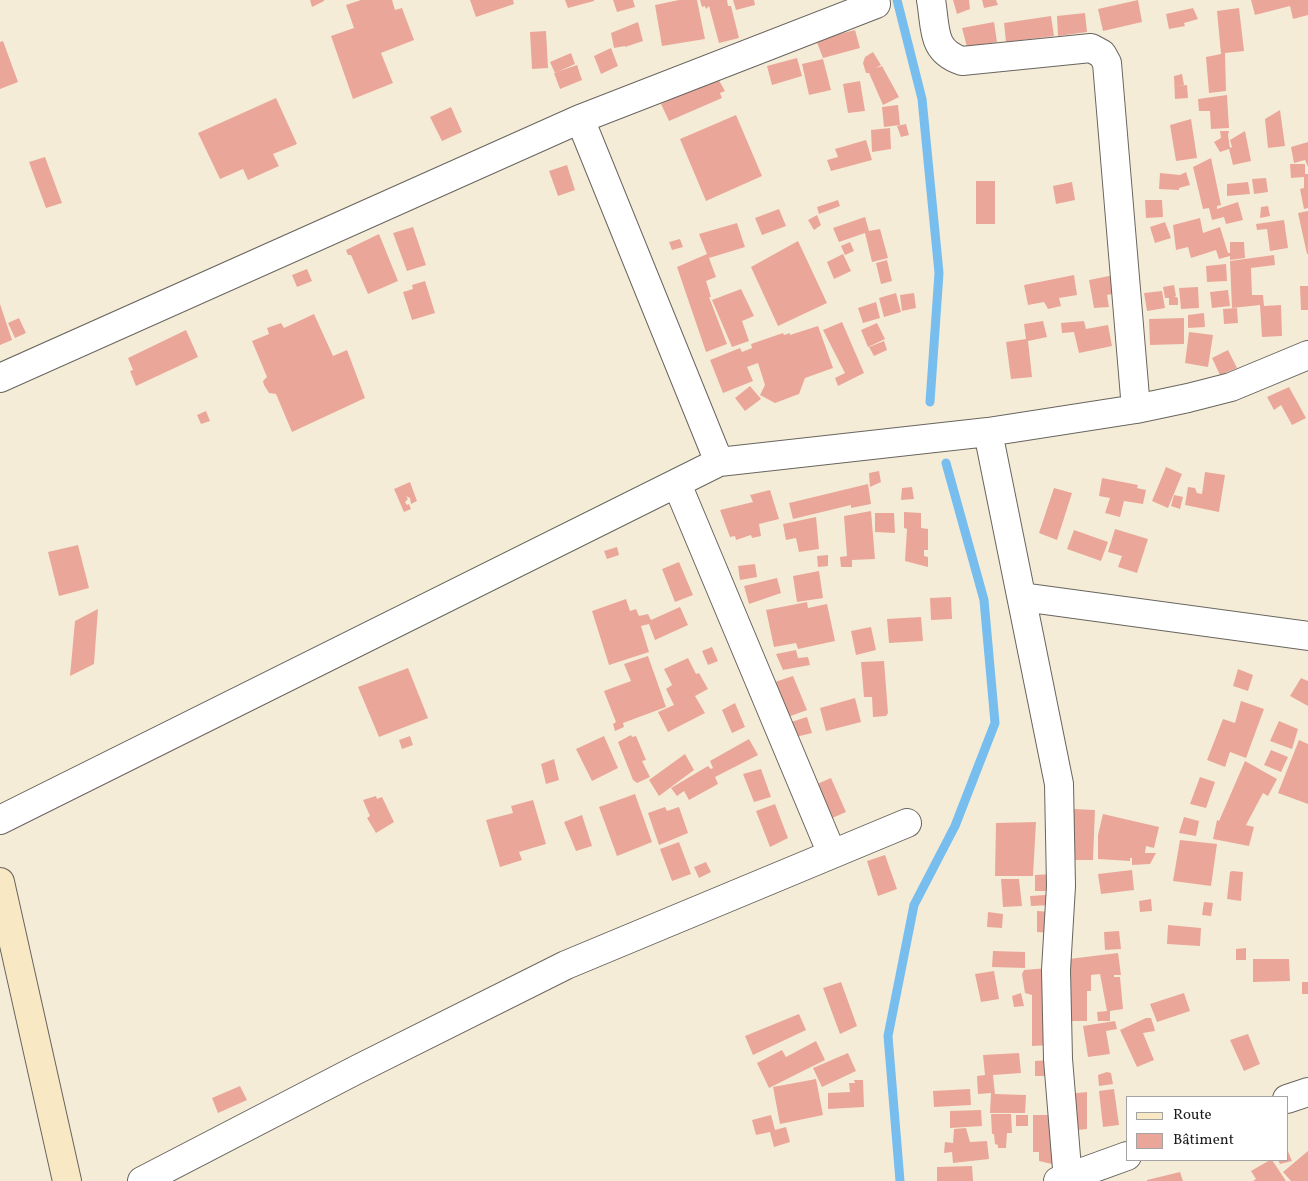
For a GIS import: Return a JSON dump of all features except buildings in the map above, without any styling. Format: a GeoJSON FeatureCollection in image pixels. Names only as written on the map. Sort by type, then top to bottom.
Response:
{"type":"FeatureCollection","features":[{"type":"Feature","properties":{"kind":"main road"},"geometry":{"type":"LineString","coordinates":[[0,882],[67,1181]]}},
{"type":"Feature","properties":{"kind":"street"},"geometry":{"type":"LineString","coordinates":[[931,0],[939,47],[950,57],[962,61],[1091,48],[1102,54],[1107,62],[1136,408]]}},
{"type":"Feature","properties":{"kind":"street"},"geometry":{"type":"LineString","coordinates":[[0,378],[580,119],[866,4]]}},
{"type":"Feature","properties":{"kind":"street"},"geometry":{"type":"LineString","coordinates":[[580,119],[719,462]]}},
{"type":"Feature","properties":{"kind":"street"},"geometry":{"type":"LineString","coordinates":[[0,820],[719,462],[811,450],[988,432],[1136,408],[1188,398],[1230,386],[1308,355]]}},
{"type":"Feature","properties":{"kind":"street"},"geometry":{"type":"LineString","coordinates":[[988,432],[1059,784],[1061,886],[1056,970],[1058,1059],[1065,1180],[1126,1156]]}},
{"type":"Feature","properties":{"kind":"street"},"geometry":{"type":"LineString","coordinates":[[677,484],[832,854]]}},
{"type":"Feature","properties":{"kind":"street"},"geometry":{"type":"LineString","coordinates":[[1022,597],[1308,636]]}},
{"type":"Feature","properties":{"kind":"street"},"geometry":{"type":"LineString","coordinates":[[142,1181],[358,1069],[566,965],[907,823]]}},
{"type":"Feature","properties":{"kind":"street"},"geometry":{"type":"LineString","coordinates":[[1288,1100],[1308,1092]]}},
{"type":"Feature","properties":{"kind":"waterway"},"geometry":{"type":"LineString","coordinates":[[897,0],[922,99],[939,273],[930,402]]}},
{"type":"Feature","properties":{"kind":"waterway"},"geometry":{"type":"LineString","coordinates":[[900,1181],[888,1036],[914,905],[955,826],[995,723],[984,600],[946,463]]}}]}
